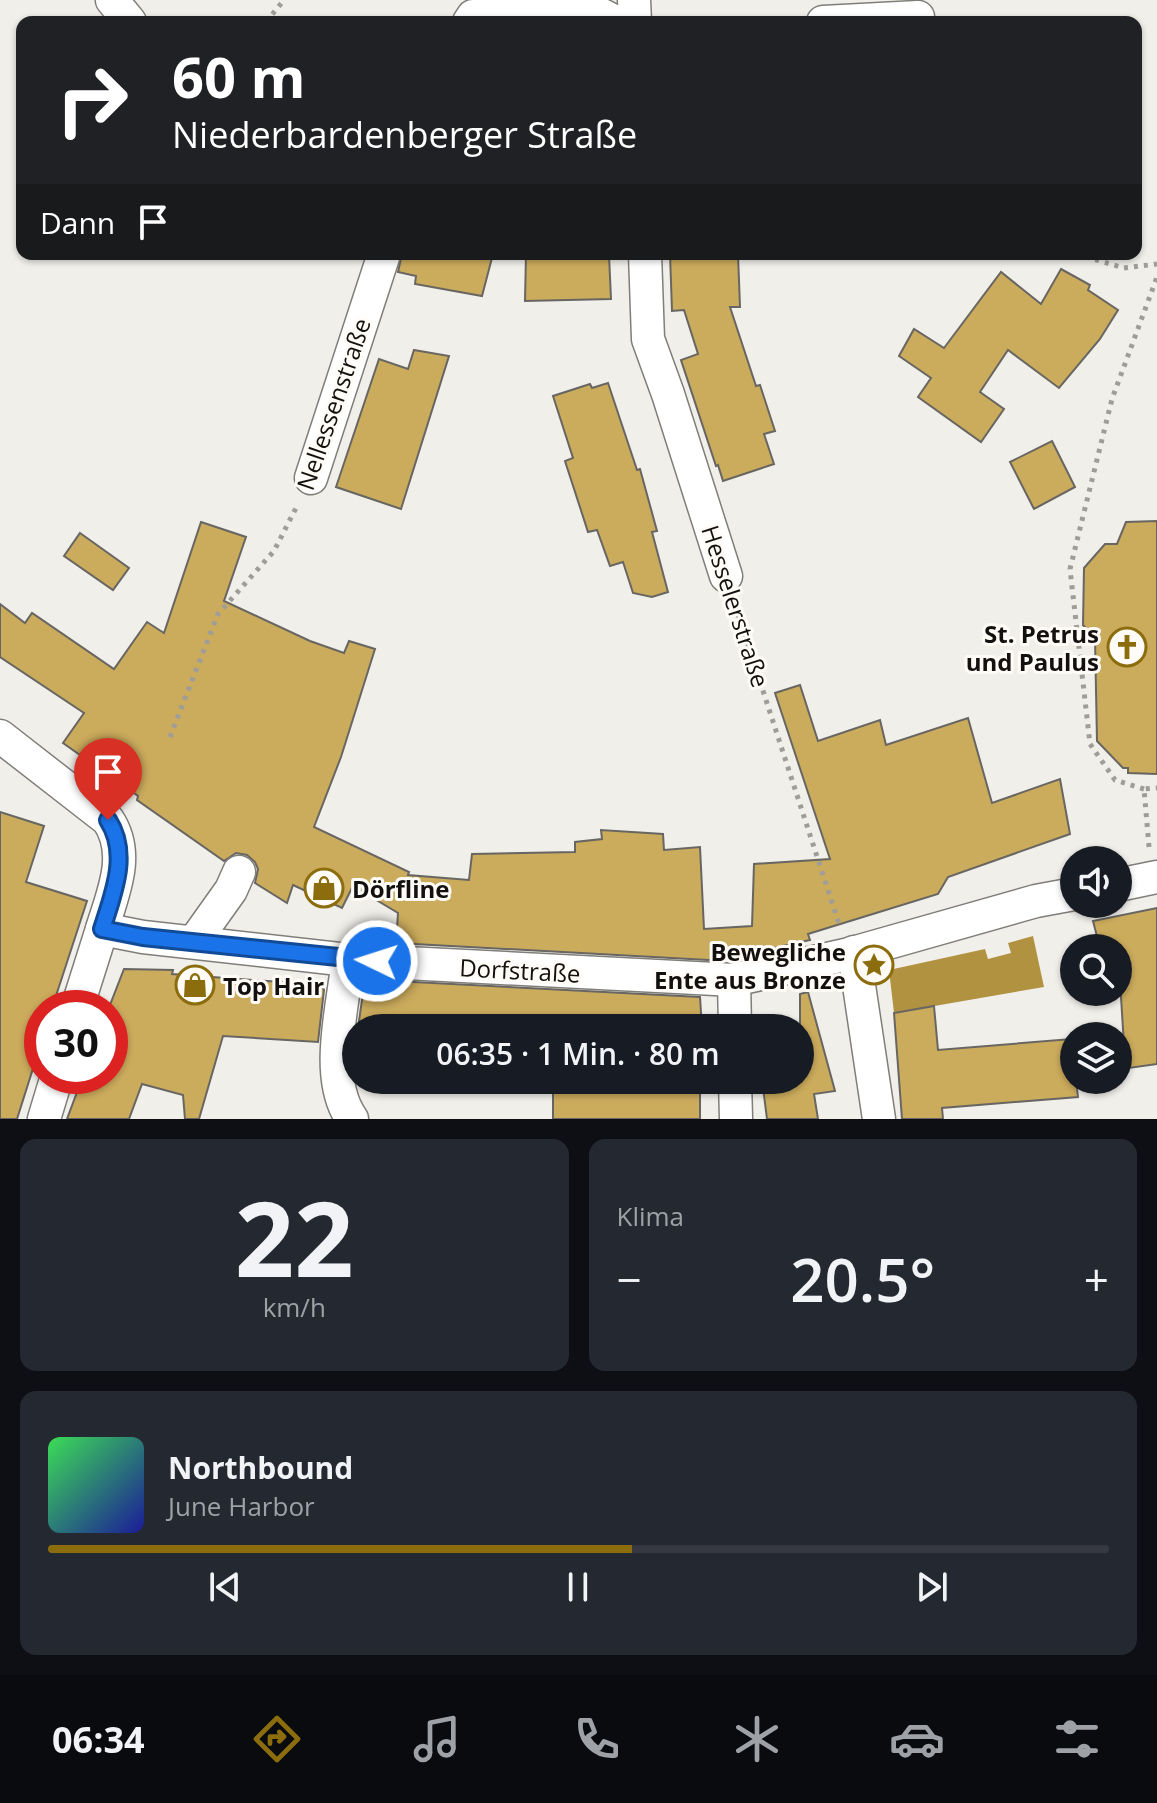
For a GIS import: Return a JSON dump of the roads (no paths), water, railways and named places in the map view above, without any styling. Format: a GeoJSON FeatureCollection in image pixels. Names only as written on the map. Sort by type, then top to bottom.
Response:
{"type":"FeatureCollection","features":[{"type":"Feature","properties":{"kind":"street"},"geometry":{"type":"LineString","coordinates":[[112,0],[125,16]]}},
{"type":"Feature","properties":{"kind":"street"},"geometry":{"type":"LineString","coordinates":[[473,16],[598,13],[604,16]]}},
{"type":"Feature","properties":{"kind":"street","name":"Nellessenstraße"},"geometry":{"type":"LineString","coordinates":[[311,478],[382,260]]}},
{"type":"Feature","properties":{"kind":"street","name":"Hesselerstraße"},"geometry":{"type":"LineString","coordinates":[[645,260],[648,339],[726,576]]}},
{"type":"Feature","properties":{"kind":"street"},"geometry":{"type":"LineString","coordinates":[[0,736],[108,820],[117,834],[119,875],[83,990]]}},
{"type":"Feature","properties":{"kind":"street"},"geometry":{"type":"LineString","coordinates":[[194,942],[231,890],[239,872]]}},
{"type":"Feature","properties":{"kind":"street"},"geometry":{"type":"LineString","coordinates":[[1132,882],[1154,877]]}},
{"type":"Feature","properties":{"kind":"street","name":"Dorfstraße"},"geometry":{"type":"LineString","coordinates":[[102,929],[348,960],[734,980],[852,953],[1060,897]]}},
{"type":"Feature","properties":{"kind":"street"},"geometry":{"type":"LineString","coordinates":[[852,953],[879,1119]]}},
{"type":"Feature","properties":{"kind":"street"},"geometry":{"type":"LineString","coordinates":[[348,960],[336,1080],[344,1109],[352,1119]]}},
{"type":"Feature","properties":{"kind":"street"},"geometry":{"type":"LineString","coordinates":[[734,980],[735,1014]]}},
{"type":"Feature","properties":{"kind":"street"},"geometry":{"type":"LineString","coordinates":[[44,1119],[52,1094]]}},
{"type":"Feature","properties":{"kind":"street"},"geometry":{"type":"LineString","coordinates":[[735,1094],[736,1119]]}},
{"type":"Feature","properties":{"kind":"place","name":"St. Petrus und Paulus"},"geometry":{"type":"Point","coordinates":[1127,647]}},
{"type":"Feature","properties":{"kind":"place","name":"Dörfline"},"geometry":{"type":"Point","coordinates":[324,888]}},
{"type":"Feature","properties":{"kind":"place","name":"Bewegliche Ente aus Bronze"},"geometry":{"type":"Point","coordinates":[874,965]}},
{"type":"Feature","properties":{"kind":"place","name":"Top Hair"},"geometry":{"type":"Point","coordinates":[195,985]}}]}
